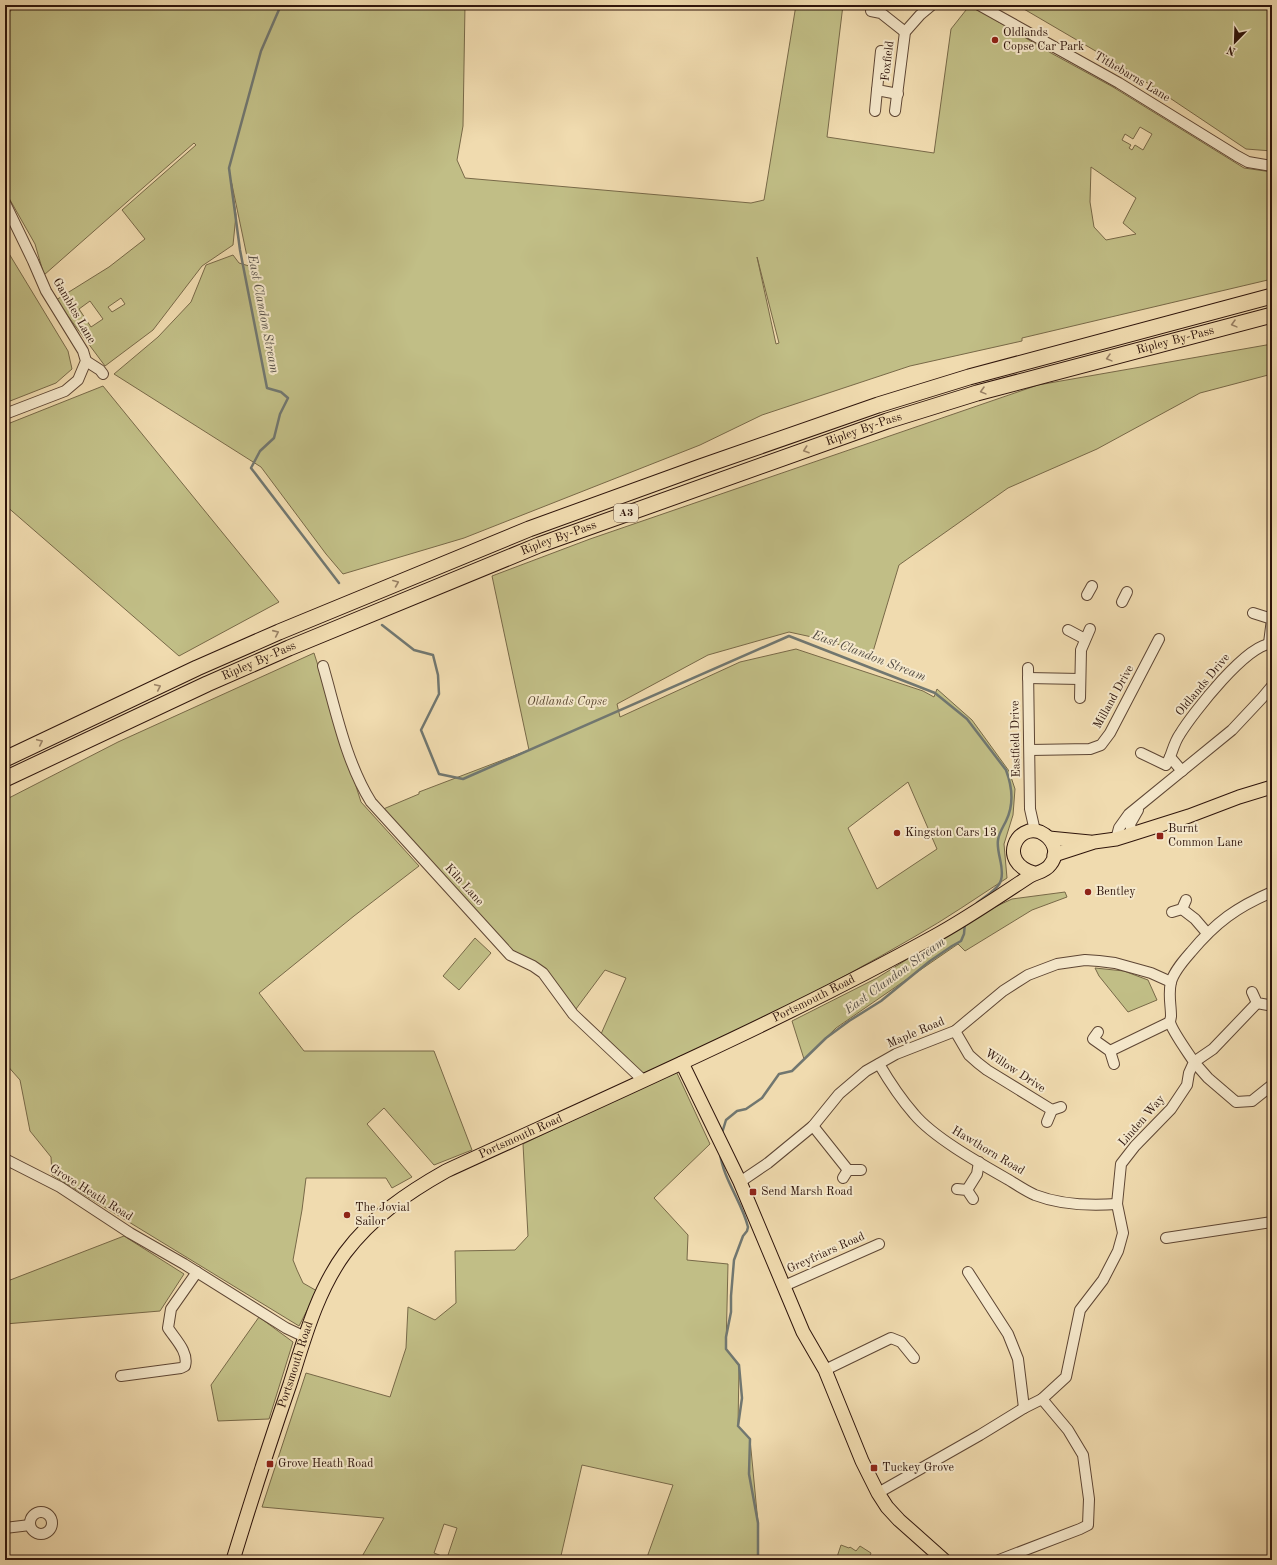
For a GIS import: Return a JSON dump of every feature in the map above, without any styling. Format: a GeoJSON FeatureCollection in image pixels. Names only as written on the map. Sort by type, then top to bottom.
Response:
{"type":"FeatureCollection","features":[{"type":"Feature","properties":{"kind":"highway","name":"Ripley By-Pass"},"geometry":{"type":"LineString","coordinates":[[5,759],[197,668],[278,632],[529,529],[878,405],[969,377],[1272,296]]}},
{"type":"Feature","properties":{"kind":"highway","name":"Ripley By-Pass"},"geometry":{"type":"LineString","coordinates":[[5,779],[206,684],[289,648],[539,545],[865,429],[977,393],[1272,315]]}},
{"type":"Feature","properties":{"kind":"main road"},"geometry":{"type":"LineString","coordinates":[[1034,873],[1024,870],[1016,861],[1014,852],[1014,845],[1018,838],[1029,832],[1045,835],[1049,838],[1053,843],[1054,855],[1094,842],[1116,839],[1189,816],[1239,797],[1272,788]]}},
{"type":"Feature","properties":{"kind":"main road"},"geometry":{"type":"LineString","coordinates":[[1049,838],[1094,842]]}},
{"type":"Feature","properties":{"kind":"main road","name":"Portsmouth Road"},"geometry":{"type":"LineString","coordinates":[[233,1560],[262,1467],[318,1303],[337,1266],[350,1247],[367,1228],[395,1203],[446,1171],[752,1031],[875,969],[961,921],[1034,873],[1038,873],[1046,869],[1053,861],[1054,855]]}},
{"type":"Feature","properties":{"kind":"main road"},"geometry":{"type":"LineString","coordinates":[[1003,894],[1016,861]]}},
{"type":"Feature","properties":{"kind":"main road"},"geometry":{"type":"LineString","coordinates":[[682,1063],[740,1182],[809,1344],[825,1370],[862,1461],[878,1493],[887,1507],[899,1520],[944,1560]]}},
{"type":"Feature","properties":{"kind":"street","name":"Foxfield"},"geometry":{"type":"LineString","coordinates":[[895,111],[905,32],[920,15],[932,5]]}},
{"type":"Feature","properties":{"kind":"street","name":"Tithebarns Lane"},"geometry":{"type":"LineString","coordinates":[[979,5],[1120,83],[1237,156],[1248,162],[1272,166]]}},
{"type":"Feature","properties":{"kind":"street","name":"Foxfield"},"geometry":{"type":"LineString","coordinates":[[871,11],[881,13],[905,32]]}},
{"type":"Feature","properties":{"kind":"street","name":"Foxfield"},"geometry":{"type":"LineString","coordinates":[[875,111],[881,51]]}},
{"type":"Feature","properties":{"kind":"street","name":"Foxfield"},"geometry":{"type":"LineString","coordinates":[[877,90],[898,94]]}},
{"type":"Feature","properties":{"kind":"street","name":"Gambles Lane"},"geometry":{"type":"LineString","coordinates":[[5,203],[46,291],[83,351],[86,361],[78,380],[65,391],[5,414]]}},
{"type":"Feature","properties":{"kind":"street"},"geometry":{"type":"LineString","coordinates":[[86,361],[100,370],[103,374]]}},
{"type":"Feature","properties":{"kind":"street"},"geometry":{"type":"LineString","coordinates":[[1122,602],[1127,592]]}},
{"type":"Feature","properties":{"kind":"street","name":"Oldlands Drive"},"geometry":{"type":"LineString","coordinates":[[1170,757],[1179,736],[1193,715],[1223,681],[1252,651],[1271,643],[1272,619],[1253,613]]}},
{"type":"Feature","properties":{"kind":"street"},"geometry":{"type":"LineString","coordinates":[[1080,698],[1081,650],[1090,629]]}},
{"type":"Feature","properties":{"kind":"street"},"geometry":{"type":"LineString","coordinates":[[1068,630],[1085,639]]}},
{"type":"Feature","properties":{"kind":"street","name":"Milland Drive"},"geometry":{"type":"LineString","coordinates":[[1030,750],[1090,749],[1101,745],[1110,733],[1159,639]]}},
{"type":"Feature","properties":{"kind":"street","name":"Kiln Lane"},"geometry":{"type":"LineString","coordinates":[[323,666],[346,745],[363,789],[371,802],[510,955],[533,966],[543,973],[573,1014],[644,1081]]}},
{"type":"Feature","properties":{"kind":"street","name":"Eastfield Drive"},"geometry":{"type":"LineString","coordinates":[[1029,832],[1030,750],[1028,673],[1080,679]]}},
{"type":"Feature","properties":{"kind":"street"},"geometry":{"type":"LineString","coordinates":[[1132,834],[1130,824],[1141,805],[1232,730],[1272,686]]}},
{"type":"Feature","properties":{"kind":"street"},"geometry":{"type":"LineString","coordinates":[[1141,753],[1166,765],[1170,757],[1182,771]]}},
{"type":"Feature","properties":{"kind":"street"},"geometry":{"type":"LineString","coordinates":[[1116,839],[1119,828],[1124,819],[1135,807],[1141,805]]}},
{"type":"Feature","properties":{"kind":"street"},"geometry":{"type":"LineString","coordinates":[[1272,892],[1237,910],[1207,933],[1179,967],[1171,982],[1169,1000],[1171,1017],[1170,1022],[1182,1044],[1194,1062],[1208,1078],[1236,1102],[1252,1101],[1272,1085]]}},
{"type":"Feature","properties":{"kind":"street"},"geometry":{"type":"LineString","coordinates":[[1172,912],[1184,905],[1207,933]]}},
{"type":"Feature","properties":{"kind":"street","name":"Maple Road"},"geometry":{"type":"LineString","coordinates":[[740,1182],[768,1163],[813,1126],[839,1094],[866,1071],[896,1054],[955,1031],[1015,982],[1040,969],[1057,964],[1085,960],[1115,963],[1171,982]]}},
{"type":"Feature","properties":{"kind":"street"},"geometry":{"type":"LineString","coordinates":[[1252,992],[1256,1003]]}},
{"type":"Feature","properties":{"kind":"street"},"geometry":{"type":"LineString","coordinates":[[1194,1062],[1213,1049],[1256,1003]]}},
{"type":"Feature","properties":{"kind":"street"},"geometry":{"type":"LineString","coordinates":[[1256,1003],[1268,1005]]}},
{"type":"Feature","properties":{"kind":"street"},"geometry":{"type":"LineString","coordinates":[[1110,1051],[1170,1022]]}},
{"type":"Feature","properties":{"kind":"street","name":"Willow Drive"},"geometry":{"type":"LineString","coordinates":[[955,1031],[969,1055],[987,1070],[1056,1109],[1047,1122]]}},
{"type":"Feature","properties":{"kind":"street"},"geometry":{"type":"LineString","coordinates":[[1098,1032],[1093,1039],[1110,1051],[1114,1064]]}},
{"type":"Feature","properties":{"kind":"street","name":"Linden Way"},"geometry":{"type":"LineString","coordinates":[[1042,1399],[1066,1377],[1080,1310],[1104,1280],[1118,1251],[1123,1233],[1117,1204],[1121,1164],[1135,1146],[1171,1109],[1187,1085],[1188,1073],[1194,1062]]}},
{"type":"Feature","properties":{"kind":"street","name":"Hawthorn Road"},"geometry":{"type":"LineString","coordinates":[[879,1064],[892,1086],[914,1115],[940,1137],[979,1162],[1036,1195],[1066,1203],[1095,1206],[1117,1204]]}},
{"type":"Feature","properties":{"kind":"street"},"geometry":{"type":"LineString","coordinates":[[813,1126],[845,1174],[861,1170]]}},
{"type":"Feature","properties":{"kind":"street","name":"Grove Heath Road"},"geometry":{"type":"LineString","coordinates":[[5,1159],[60,1187],[130,1233],[197,1272],[286,1328],[305,1338]]}},
{"type":"Feature","properties":{"kind":"street"},"geometry":{"type":"LineString","coordinates":[[973,1199],[962,1189],[977,1174],[979,1162]]}},
{"type":"Feature","properties":{"kind":"street"},"geometry":{"type":"LineString","coordinates":[[1166,1238],[1272,1222]]}},
{"type":"Feature","properties":{"kind":"street","name":"Greyfriars Road"},"geometry":{"type":"LineString","coordinates":[[784,1286],[879,1244]]}},
{"type":"Feature","properties":{"kind":"street"},"geometry":{"type":"LineString","coordinates":[[121,1376],[181,1368],[185,1366],[186,1362],[184,1351],[168,1328],[171,1309],[197,1272]]}},
{"type":"Feature","properties":{"kind":"street"},"geometry":{"type":"LineString","coordinates":[[968,1272],[1008,1334],[1018,1359],[1024,1408]]}},
{"type":"Feature","properties":{"kind":"street"},"geometry":{"type":"LineString","coordinates":[[825,1370],[891,1338],[901,1342],[914,1358]]}},
{"type":"Feature","properties":{"kind":"street"},"geometry":{"type":"LineString","coordinates":[[878,1493],[1042,1399],[1068,1430],[1083,1455],[1089,1499],[1088,1525],[999,1560]]}},
{"type":"Feature","properties":{"kind":"street"},"geometry":{"type":"LineString","coordinates":[[5,1528],[30,1525]]}},
{"type":"Feature","properties":{"kind":"green space"},"geometry":{"type":"Polygon","coordinates":[[[15,5],[465,5],[463,126],[457,160],[465,178],[751,203],[764,200],[796,5],[843,5],[827,137],[934,153],[951,29],[970,5],[1051,53],[1113,87],[1244,168],[1272,172],[1272,279],[1022,338],[1022,341],[910,366],[762,415],[700,445],[464,538],[343,574],[326,554],[261,467],[114,374],[158,337],[191,302],[206,265],[233,255],[239,263],[249,266],[231,180],[236,215],[233,245],[202,266],[153,330],[105,366],[56,300],[109,267],[145,239],[122,210],[196,145],[194,143],[44,275],[35,244],[5,191],[5,18],[15,5]],[[1140,127],[1133,139],[1125,134],[1122,140],[1131,145],[1129,148],[1132,150],[1135,145],[1143,150],[1152,134],[1140,127]],[[1091,167],[1090,202],[1094,227],[1106,240],[1136,234],[1123,223],[1136,198],[1091,167]],[[757,257],[776,344],[779,343],[757,257]],[[121,298],[108,307],[112,312],[125,304],[121,298]],[[90,301],[79,309],[91,327],[103,319],[90,301]]]}},
{"type":"Feature","properties":{"kind":"green space"},"geometry":{"type":"Polygon","coordinates":[[[1017,5],[1272,5],[1272,151],[1246,149],[1128,70],[1017,5]]]}},
{"type":"Feature","properties":{"kind":"green space"},"geometry":{"type":"Polygon","coordinates":[[[5,247],[68,351],[72,369],[56,383],[5,403],[5,247]]]}},
{"type":"Feature","properties":{"kind":"green space","name":"Oldlands Copse"},"geometry":{"type":"Polygon","coordinates":[[[1272,344],[1272,374],[1200,393],[1097,449],[1008,488],[899,565],[872,655],[821,639],[789,632],[708,655],[617,704],[620,717],[740,662],[796,649],[923,691],[934,697],[937,689],[972,720],[1009,771],[1015,789],[1013,815],[1004,844],[1007,878],[926,930],[815,992],[713,1043],[644,1075],[601,1034],[626,978],[605,970],[573,1013],[552,983],[511,954],[381,810],[419,794],[419,792],[529,750],[492,576],[590,539],[1038,385],[1272,344]],[[908,782],[848,828],[877,889],[937,849],[908,782]]]}},
{"type":"Feature","properties":{"kind":"green space"},"geometry":{"type":"Polygon","coordinates":[[[103,386],[279,602],[179,656],[5,505],[5,425],[103,386]]]}},
{"type":"Feature","properties":{"kind":"green space"},"geometry":{"type":"Polygon","coordinates":[[[314,653],[361,802],[419,866],[354,916],[259,993],[304,1051],[434,1051],[472,1150],[434,1165],[384,1108],[367,1124],[412,1177],[392,1188],[386,1178],[306,1178],[293,1260],[303,1283],[317,1291],[299,1326],[52,1175],[51,1157],[30,1131],[20,1080],[5,1063],[5,800],[118,742],[314,653]]]}},
{"type":"Feature","properties":{"kind":"green space"},"geometry":{"type":"Polygon","coordinates":[[[1065,892],[1067,897],[1032,910],[965,951],[958,944],[836,1028],[804,1059],[792,1021],[877,978],[982,913],[1012,899],[1065,892]]]}},
{"type":"Feature","properties":{"kind":"green space"},"geometry":{"type":"Polygon","coordinates":[[[475,938],[491,953],[459,990],[443,976],[475,938]]]}},
{"type":"Feature","properties":{"kind":"green space"},"geometry":{"type":"Polygon","coordinates":[[[1095,968],[1124,971],[1148,980],[1157,1000],[1128,1012],[1099,976],[1095,968]]]}},
{"type":"Feature","properties":{"kind":"green space"},"geometry":{"type":"Polygon","coordinates":[[[676,1071],[710,1144],[654,1198],[688,1235],[687,1260],[728,1264],[726,1349],[739,1366],[738,1426],[750,1439],[758,1523],[758,1560],[646,1560],[673,1485],[582,1465],[560,1560],[433,1560],[434,1557],[429,1556],[428,1560],[360,1560],[384,1518],[262,1507],[306,1373],[390,1397],[406,1348],[408,1307],[435,1320],[456,1303],[455,1251],[515,1250],[528,1236],[523,1144],[676,1071]],[[444,1524],[434,1553],[447,1558],[457,1528],[444,1524]]]}},
{"type":"Feature","properties":{"kind":"green space"},"geometry":{"type":"Polygon","coordinates":[[[124,1236],[184,1274],[160,1311],[5,1324],[5,1282],[124,1236]]]}},
{"type":"Feature","properties":{"kind":"green space"},"geometry":{"type":"Polygon","coordinates":[[[259,1317],[293,1342],[269,1419],[218,1421],[211,1385],[259,1317]]]}},
{"type":"Feature","properties":{"kind":"green space"},"geometry":{"type":"Polygon","coordinates":[[[841,1545],[850,1547],[856,1551],[860,1546],[871,1553],[869,1558],[874,1560],[836,1560],[841,1545]]]}},
{"type":"Feature","properties":{"kind":"waterway","name":"East Clandon Stream"},"geometry":{"type":"LineString","coordinates":[[281,5],[261,51],[229,168],[240,250],[267,388],[281,392],[288,398],[280,414],[274,438],[260,451],[251,468],[339,583]]}},
{"type":"Feature","properties":{"kind":"waterway","name":"East Clandon Stream"},"geometry":{"type":"LineString","coordinates":[[382,625],[414,650],[433,655],[438,675],[439,694],[421,730],[439,774],[463,779],[789,636],[935,693],[967,719],[1006,770],[1010,782],[1011,802],[1009,815],[1000,832],[998,840],[998,850],[1002,870],[1001,880],[994,890],[977,903]]}},
{"type":"Feature","properties":{"kind":"waterway","name":"East Clandon Stream"},"geometry":{"type":"LineString","coordinates":[[722,1133],[726,1120],[737,1111],[746,1109],[762,1098],[779,1074],[792,1071],[826,1038],[849,1021],[881,1001],[930,961],[961,941],[964,934],[965,922]]}},
{"type":"Feature","properties":{"kind":"waterway","name":"East Clandon Stream"},"geometry":{"type":"LineString","coordinates":[[720,1153],[725,1172],[742,1209],[748,1227],[734,1260],[731,1312],[726,1337],[726,1349],[739,1365],[742,1398],[738,1426],[750,1439],[749,1474],[758,1523],[758,1560]]}},
{"type":"Feature","properties":{"kind":"place","name":"Oldlands Copse Car Park"},"geometry":{"type":"Point","coordinates":[995,40]}},
{"type":"Feature","properties":{"kind":"place","name":"Kingston Cars 13"},"geometry":{"type":"Point","coordinates":[897,833]}},
{"type":"Feature","properties":{"kind":"place","name":"Burnt Common Lane"},"geometry":{"type":"Point","coordinates":[1160,836]}},
{"type":"Feature","properties":{"kind":"place","name":"Bentley"},"geometry":{"type":"Point","coordinates":[1088,892]}},
{"type":"Feature","properties":{"kind":"place","name":"Send Marsh Road"},"geometry":{"type":"Point","coordinates":[753,1192]}},
{"type":"Feature","properties":{"kind":"place","name":"The Jovial Sailor"},"geometry":{"type":"Point","coordinates":[347,1215]}},
{"type":"Feature","properties":{"kind":"place","name":"Grove Heath Road"},"geometry":{"type":"Point","coordinates":[270,1464]}},
{"type":"Feature","properties":{"kind":"place","name":"Tuckey Grove"},"geometry":{"type":"Point","coordinates":[874,1468]}}]}
